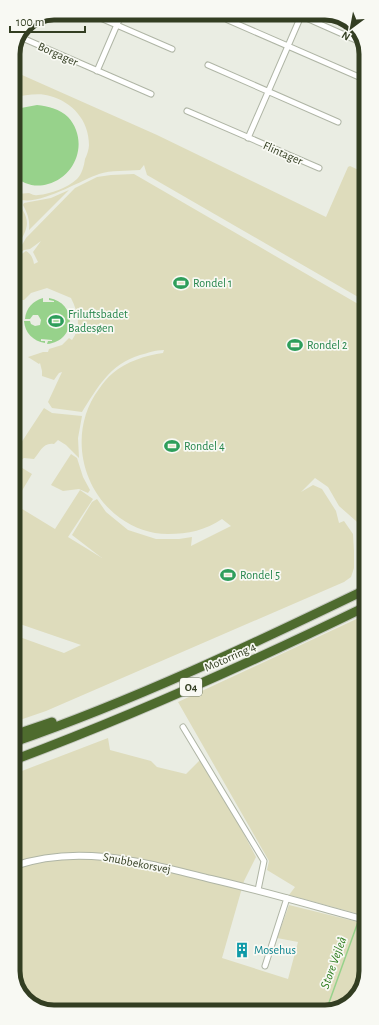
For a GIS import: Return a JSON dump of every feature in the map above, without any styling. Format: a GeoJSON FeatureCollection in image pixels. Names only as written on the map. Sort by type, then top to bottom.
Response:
{"type":"FeatureCollection","features":[{"type":"Feature","properties":{"kind":"highway","name":"Motorring 4"},"geometry":{"type":"LineString","coordinates":[[20,740],[152,688],[231,654],[359,593]]}},
{"type":"Feature","properties":{"kind":"highway","name":"Motorring 4"},"geometry":{"type":"LineString","coordinates":[[20,758],[144,708],[213,678],[359,610]]}},
{"type":"Feature","properties":{"kind":"highway","name":"O4"},"geometry":{"type":"LineString","coordinates":[[20,733],[99,704],[152,688]]}},
{"type":"Feature","properties":{"kind":"street"},"geometry":{"type":"LineString","coordinates":[[105,20],[172,49]]}},
{"type":"Feature","properties":{"kind":"street"},"geometry":{"type":"LineString","coordinates":[[97,71],[119,20]]}},
{"type":"Feature","properties":{"kind":"street"},"geometry":{"type":"LineString","coordinates":[[228,20],[359,77]]}},
{"type":"Feature","properties":{"kind":"street","name":"Flintager"},"geometry":{"type":"LineString","coordinates":[[248,138],[289,47],[299,20]]}},
{"type":"Feature","properties":{"kind":"street"},"geometry":{"type":"LineString","coordinates":[[310,20],[356,40]]}},
{"type":"Feature","properties":{"kind":"street"},"geometry":{"type":"LineString","coordinates":[[351,38],[352,34]]}},
{"type":"Feature","properties":{"kind":"street","name":"Borgager"},"geometry":{"type":"LineString","coordinates":[[23,38],[150,94]]}},
{"type":"Feature","properties":{"kind":"street"},"geometry":{"type":"LineString","coordinates":[[208,65],[338,122]]}},
{"type":"Feature","properties":{"kind":"street","name":"Flintager"},"geometry":{"type":"LineString","coordinates":[[187,110],[319,168]]}},
{"type":"Feature","properties":{"kind":"street"},"geometry":{"type":"LineString","coordinates":[[183,727],[264,861],[258,890]]}},
{"type":"Feature","properties":{"kind":"street","name":"Snubbekorsvej"},"geometry":{"type":"LineString","coordinates":[[20,865],[49,858],[73,855],[98,855],[123,858],[258,890],[359,918]]}},
{"type":"Feature","properties":{"kind":"street"},"geometry":{"type":"LineString","coordinates":[[265,966],[287,898]]}},
{"type":"Feature","properties":{"kind":"shaded area"},"geometry":{"type":"Polygon","coordinates":[[[20,74],[157,135],[326,217],[348,167],[350,166],[359,170],[359,298],[147,175],[144,165],[140,170],[114,171],[99,174],[46,197],[34,200],[20,199],[20,194],[29,193],[37,195],[53,192],[64,188],[77,179],[83,167],[89,145],[86,128],[78,113],[58,99],[41,94],[20,96],[20,74]]]}},
{"type":"Feature","properties":{"kind":"shaded area"},"geometry":{"type":"Polygon","coordinates":[[[37,105],[54,108],[68,117],[74,126],[78,136],[79,146],[77,156],[73,165],[58,180],[39,186],[20,180],[21,108],[37,105]]]}},
{"type":"Feature","properties":{"kind":"shaded area"},"geometry":{"type":"Polygon","coordinates":[[[134,174],[359,305],[359,524],[339,506],[328,487],[315,478],[301,492],[313,485],[322,489],[336,511],[339,523],[344,521],[353,534],[354,568],[351,577],[344,582],[46,711],[20,720],[20,637],[64,653],[81,645],[20,624],[20,508],[55,529],[80,490],[93,499],[68,537],[102,558],[72,535],[92,502],[97,499],[106,512],[128,530],[156,539],[179,539],[192,537],[191,546],[231,526],[222,519],[203,529],[183,533],[161,534],[142,530],[120,518],[106,505],[95,491],[87,475],[83,457],[82,439],[84,422],[90,405],[99,389],[109,376],[118,369],[143,357],[163,353],[164,350],[155,351],[129,359],[112,371],[93,394],[82,412],[52,408],[48,402],[62,372],[59,373],[54,380],[42,376],[40,363],[39,364],[28,357],[43,352],[48,352],[49,349],[62,345],[69,338],[72,340],[77,330],[78,319],[76,308],[71,298],[47,288],[31,293],[24,300],[20,300],[20,255],[26,251],[32,256],[34,264],[38,262],[33,252],[41,241],[30,249],[24,250],[20,253],[20,248],[26,238],[75,188],[97,177],[134,174]]]}},
{"type":"Feature","properties":{"kind":"shaded area"},"geometry":{"type":"Polygon","coordinates":[[[69,190],[29,230],[29,221],[23,205],[24,203],[51,198],[69,190]]]}},
{"type":"Feature","properties":{"kind":"shaded area"},"geometry":{"type":"Polygon","coordinates":[[[20,207],[27,223],[20,241],[20,207]]]}},
{"type":"Feature","properties":{"kind":"shaded area","name":"Friluftsbadet Badesøen"},"geometry":{"type":"Polygon","coordinates":[[[43,298],[43,302],[54,302],[49,300],[49,298],[58,301],[65,307],[69,314],[70,322],[64,336],[57,341],[47,344],[48,341],[52,340],[41,339],[41,341],[45,341],[45,343],[30,336],[24,321],[30,321],[31,324],[35,326],[40,325],[41,320],[38,315],[33,315],[30,319],[25,319],[31,306],[36,301],[43,298]]]}},
{"type":"Feature","properties":{"kind":"shaded area"},"geometry":{"type":"Polygon","coordinates":[[[44,408],[52,413],[82,416],[78,438],[79,458],[66,445],[58,440],[54,444],[44,446],[34,459],[24,458],[20,461],[21,443],[44,408]]]}},
{"type":"Feature","properties":{"kind":"shaded area"},"geometry":{"type":"Polygon","coordinates":[[[71,454],[77,458],[83,477],[90,490],[88,493],[79,489],[63,491],[51,485],[71,454]]]}},
{"type":"Feature","properties":{"kind":"shaded area"},"geometry":{"type":"Polygon","coordinates":[[[20,467],[32,474],[20,494],[20,467]]]}},
{"type":"Feature","properties":{"kind":"shaded area"},"geometry":{"type":"Polygon","coordinates":[[[359,618],[359,914],[289,895],[295,887],[267,870],[269,861],[178,702],[359,618]]]}},
{"type":"Feature","properties":{"kind":"shaded area"},"geometry":{"type":"Polygon","coordinates":[[[108,738],[110,750],[151,761],[157,767],[186,774],[200,760],[238,823],[256,857],[244,881],[222,958],[288,979],[298,942],[277,938],[289,905],[359,922],[359,976],[352,992],[340,1002],[325,1005],[52,1005],[39,1002],[26,990],[21,980],[20,971],[20,772],[108,738]]]}},
{"type":"Feature","properties":{"kind":"waterway","name":"Store Vejleå"},"geometry":{"type":"LineString","coordinates":[[328,1005],[358,922]]}},
{"type":"Feature","properties":{"kind":"place","name":"Rondel 1"},"geometry":{"type":"Point","coordinates":[181,283]}},
{"type":"Feature","properties":{"kind":"place","name":"Friluftsbadet Badesøen"},"geometry":{"type":"Point","coordinates":[56,321]}},
{"type":"Feature","properties":{"kind":"place","name":"Rondel 2"},"geometry":{"type":"Point","coordinates":[295,345]}},
{"type":"Feature","properties":{"kind":"place","name":"Rondel 4"},"geometry":{"type":"Point","coordinates":[172,446]}},
{"type":"Feature","properties":{"kind":"place","name":"Rondel 5"},"geometry":{"type":"Point","coordinates":[228,575]}},
{"type":"Feature","properties":{"kind":"place","name":"Mosehus"},"geometry":{"type":"Point","coordinates":[242,950]}}]}
